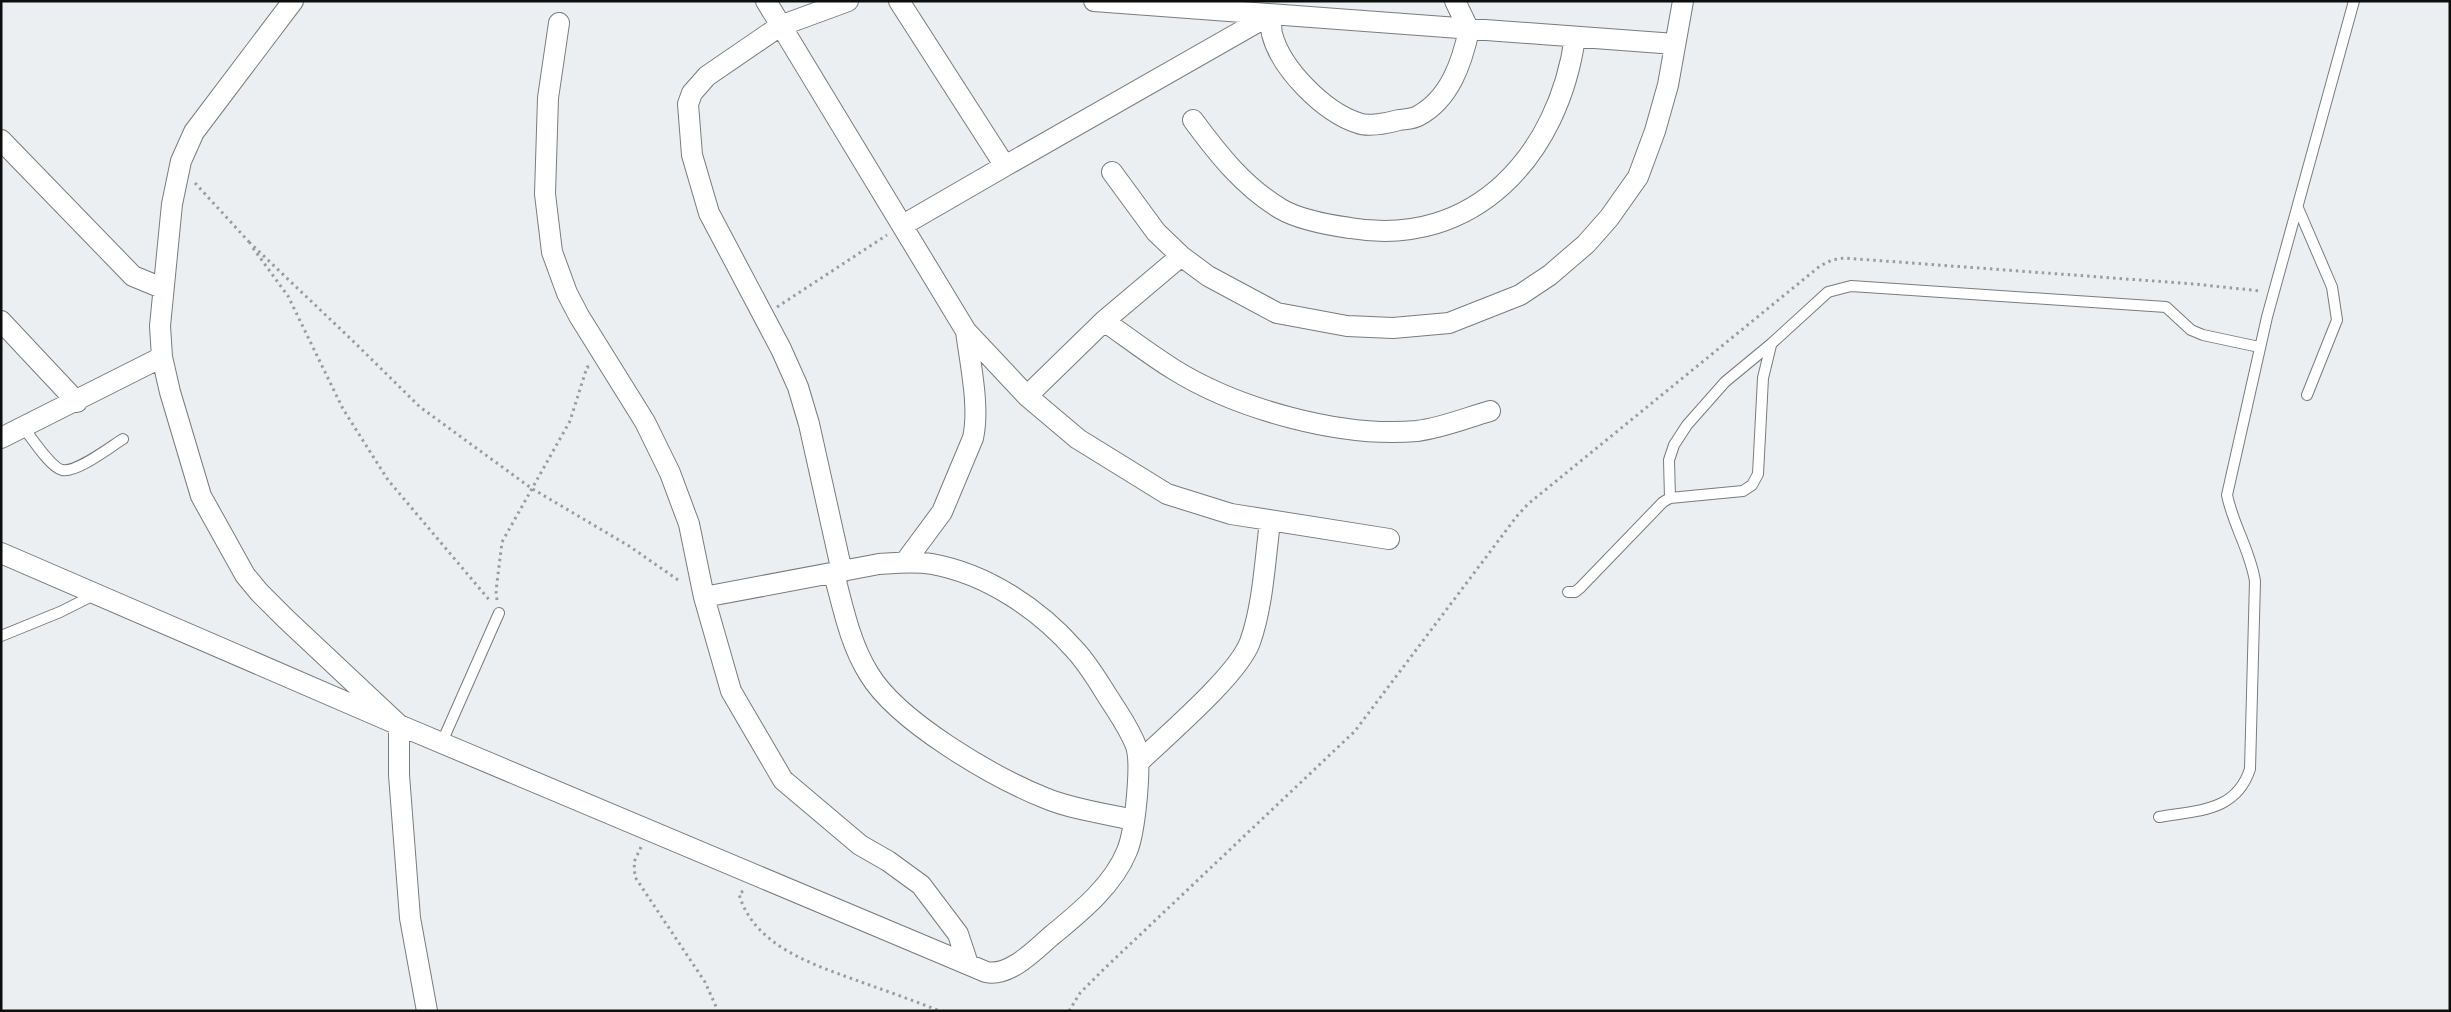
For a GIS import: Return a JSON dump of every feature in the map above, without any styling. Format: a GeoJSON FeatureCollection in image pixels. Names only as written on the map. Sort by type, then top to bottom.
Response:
{"type":"FeatureCollection","features":[{"type":"Feature","properties":{"kind":"street"},"geometry":{"type":"LineString","coordinates":[[292,1],[194,132],[180,165],[172,204],[162,288],[160,326],[162,357],[170,392],[201,496],[245,575],[286,620],[399,725],[400,774],[410,918],[427,1011]]}},
{"type":"Feature","properties":{"kind":"street"},"geometry":{"type":"LineString","coordinates":[[766,1],[966,331],[1027,396],[1078,439],[1117,465],[1167,494],[1208,508],[1270,522],[1389,539]]}},
{"type":"Feature","properties":{"kind":"street"},"geometry":{"type":"LineString","coordinates":[[848,1],[780,26],[707,76],[692,93],[688,104],[693,161],[709,213],[762,317],[781,349],[804,407],[852,640],[877,685],[896,705],[947,746],[990,772],[1038,795],[1134,820]]}},
{"type":"Feature","properties":{"kind":"street"},"geometry":{"type":"LineString","coordinates":[[899,1],[1005,166]]}},
{"type":"Feature","properties":{"kind":"street"},"geometry":{"type":"LineString","coordinates":[[1094,1],[1172,5],[1270,15],[1675,44]]}},
{"type":"Feature","properties":{"kind":"street"},"geometry":{"type":"LineString","coordinates":[[1270,15],[1272,34],[1280,52],[1298,80],[1316,96],[1338,113],[1359,124],[1392,122],[1418,116],[1438,99],[1452,80],[1462,59],[1469,30],[1455,1]]}},
{"type":"Feature","properties":{"kind":"street"},"geometry":{"type":"LineString","coordinates":[[1112,172],[1156,232],[1181,256],[1208,276],[1278,313],[1347,326],[1393,328],[1449,323],[1520,295],[1550,275],[1586,244],[1638,177],[1655,131],[1668,85],[1683,1]]}},
{"type":"Feature","properties":{"kind":"street"},"geometry":{"type":"LineString","coordinates":[[903,225],[1270,15]]}},
{"type":"Feature","properties":{"kind":"street"},"geometry":{"type":"LineString","coordinates":[[559,23],[548,98],[545,194],[549,237],[558,271],[567,293],[608,365],[645,422],[670,473],[689,524],[704,597],[731,691],[783,780],[860,845],[888,861],[921,885],[958,934],[968,964]]}},
{"type":"Feature","properties":{"kind":"street"},"geometry":{"type":"LineString","coordinates":[[1193,120],[1218,154],[1249,185],[1282,210],[1328,224],[1368,231],[1411,230],[1450,220],[1481,204],[1508,181],[1533,148],[1555,111],[1571,69],[1575,37]]}},
{"type":"Feature","properties":{"kind":"street"},"geometry":{"type":"LineString","coordinates":[[1,140],[133,276],[162,288]]}},
{"type":"Feature","properties":{"kind":"street"},"geometry":{"type":"LineString","coordinates":[[1027,396],[1104,321],[1181,256]]}},
{"type":"Feature","properties":{"kind":"street"},"geometry":{"type":"LineString","coordinates":[[1,321],[77,402]]}},
{"type":"Feature","properties":{"kind":"street"},"geometry":{"type":"LineString","coordinates":[[1104,321],[1173,369],[1224,395],[1266,410],[1327,424],[1373,431],[1417,431],[1490,411]]}},
{"type":"Feature","properties":{"kind":"street"},"geometry":{"type":"LineString","coordinates":[[905,562],[942,512],[973,438],[975,428],[973,390],[966,331]]}},
{"type":"Feature","properties":{"kind":"street"},"geometry":{"type":"LineString","coordinates":[[1,438],[77,402],[162,357]]}},
{"type":"Feature","properties":{"kind":"street"},"geometry":{"type":"LineString","coordinates":[[1139,762],[1214,689],[1246,651],[1256,621],[1270,522]]}},
{"type":"Feature","properties":{"kind":"street"},"geometry":{"type":"LineString","coordinates":[[1,553],[759,878],[991,973],[1004,972],[1071,920],[1116,874],[1128,850],[1134,820],[1139,762],[1136,746],[1091,670],[1076,651],[1043,619],[1004,592],[975,578],[930,564],[905,562],[879,564],[704,597]]}},
{"type":"Feature","properties":{"kind":"lane"},"geometry":{"type":"LineString","coordinates":[[2159,817],[2211,808],[2236,796],[2245,785],[2250,769],[2255,581],[2253,565],[2235,522],[2227,495],[2259,347],[2354,1]]}},
{"type":"Feature","properties":{"kind":"lane"},"geometry":{"type":"LineString","coordinates":[[2298,208],[2332,287],[2338,320],[2307,395]]}},
{"type":"Feature","properties":{"kind":"lane"},"geometry":{"type":"LineString","coordinates":[[1670,498],[1669,460],[1674,445],[1687,425],[1725,382],[1772,344],[1828,292],[1850,286],[2166,306],[2191,330],[2203,335],[2259,347]]}},
{"type":"Feature","properties":{"kind":"lane"},"geometry":{"type":"LineString","coordinates":[[1568,592],[1575,592],[1580,588],[1650,513],[1670,498],[1743,491],[1752,485],[1758,474],[1763,378],[1772,344]]}},
{"type":"Feature","properties":{"kind":"lane"},"geometry":{"type":"LineString","coordinates":[[24,427],[50,461],[61,470],[73,470],[123,439]]}},
{"type":"Feature","properties":{"kind":"lane"},"geometry":{"type":"LineString","coordinates":[[1,636],[60,612],[97,593]]}},
{"type":"Feature","properties":{"kind":"lane"},"geometry":{"type":"LineString","coordinates":[[442,742],[499,613]]}},
{"type":"Feature","properties":{"kind":"path"},"geometry":{"type":"LineString","coordinates":[[180,165],[249,242],[420,407],[531,488],[629,546],[704,597]]}},
{"type":"Feature","properties":{"kind":"path"},"geometry":{"type":"LineString","coordinates":[[762,317],[903,225]]}},
{"type":"Feature","properties":{"kind":"path"},"geometry":{"type":"LineString","coordinates":[[249,242],[288,296],[343,409],[388,480],[499,613]]}},
{"type":"Feature","properties":{"kind":"path"},"geometry":{"type":"LineString","coordinates":[[1069,1011],[1080,993],[1105,968],[1354,732],[1528,504],[1820,266],[1832,260],[1844,258],[2194,284],[2273,293]]}},
{"type":"Feature","properties":{"kind":"path"},"geometry":{"type":"LineString","coordinates":[[499,613],[496,591],[502,542],[570,421],[587,367],[608,365]]}},
{"type":"Feature","properties":{"kind":"path"},"geometry":{"type":"LineString","coordinates":[[649,830],[634,862],[634,877],[705,982],[718,1011]]}},
{"type":"Feature","properties":{"kind":"path"},"geometry":{"type":"LineString","coordinates":[[759,878],[739,894],[743,910],[766,935],[802,960],[940,1011]]}}]}
